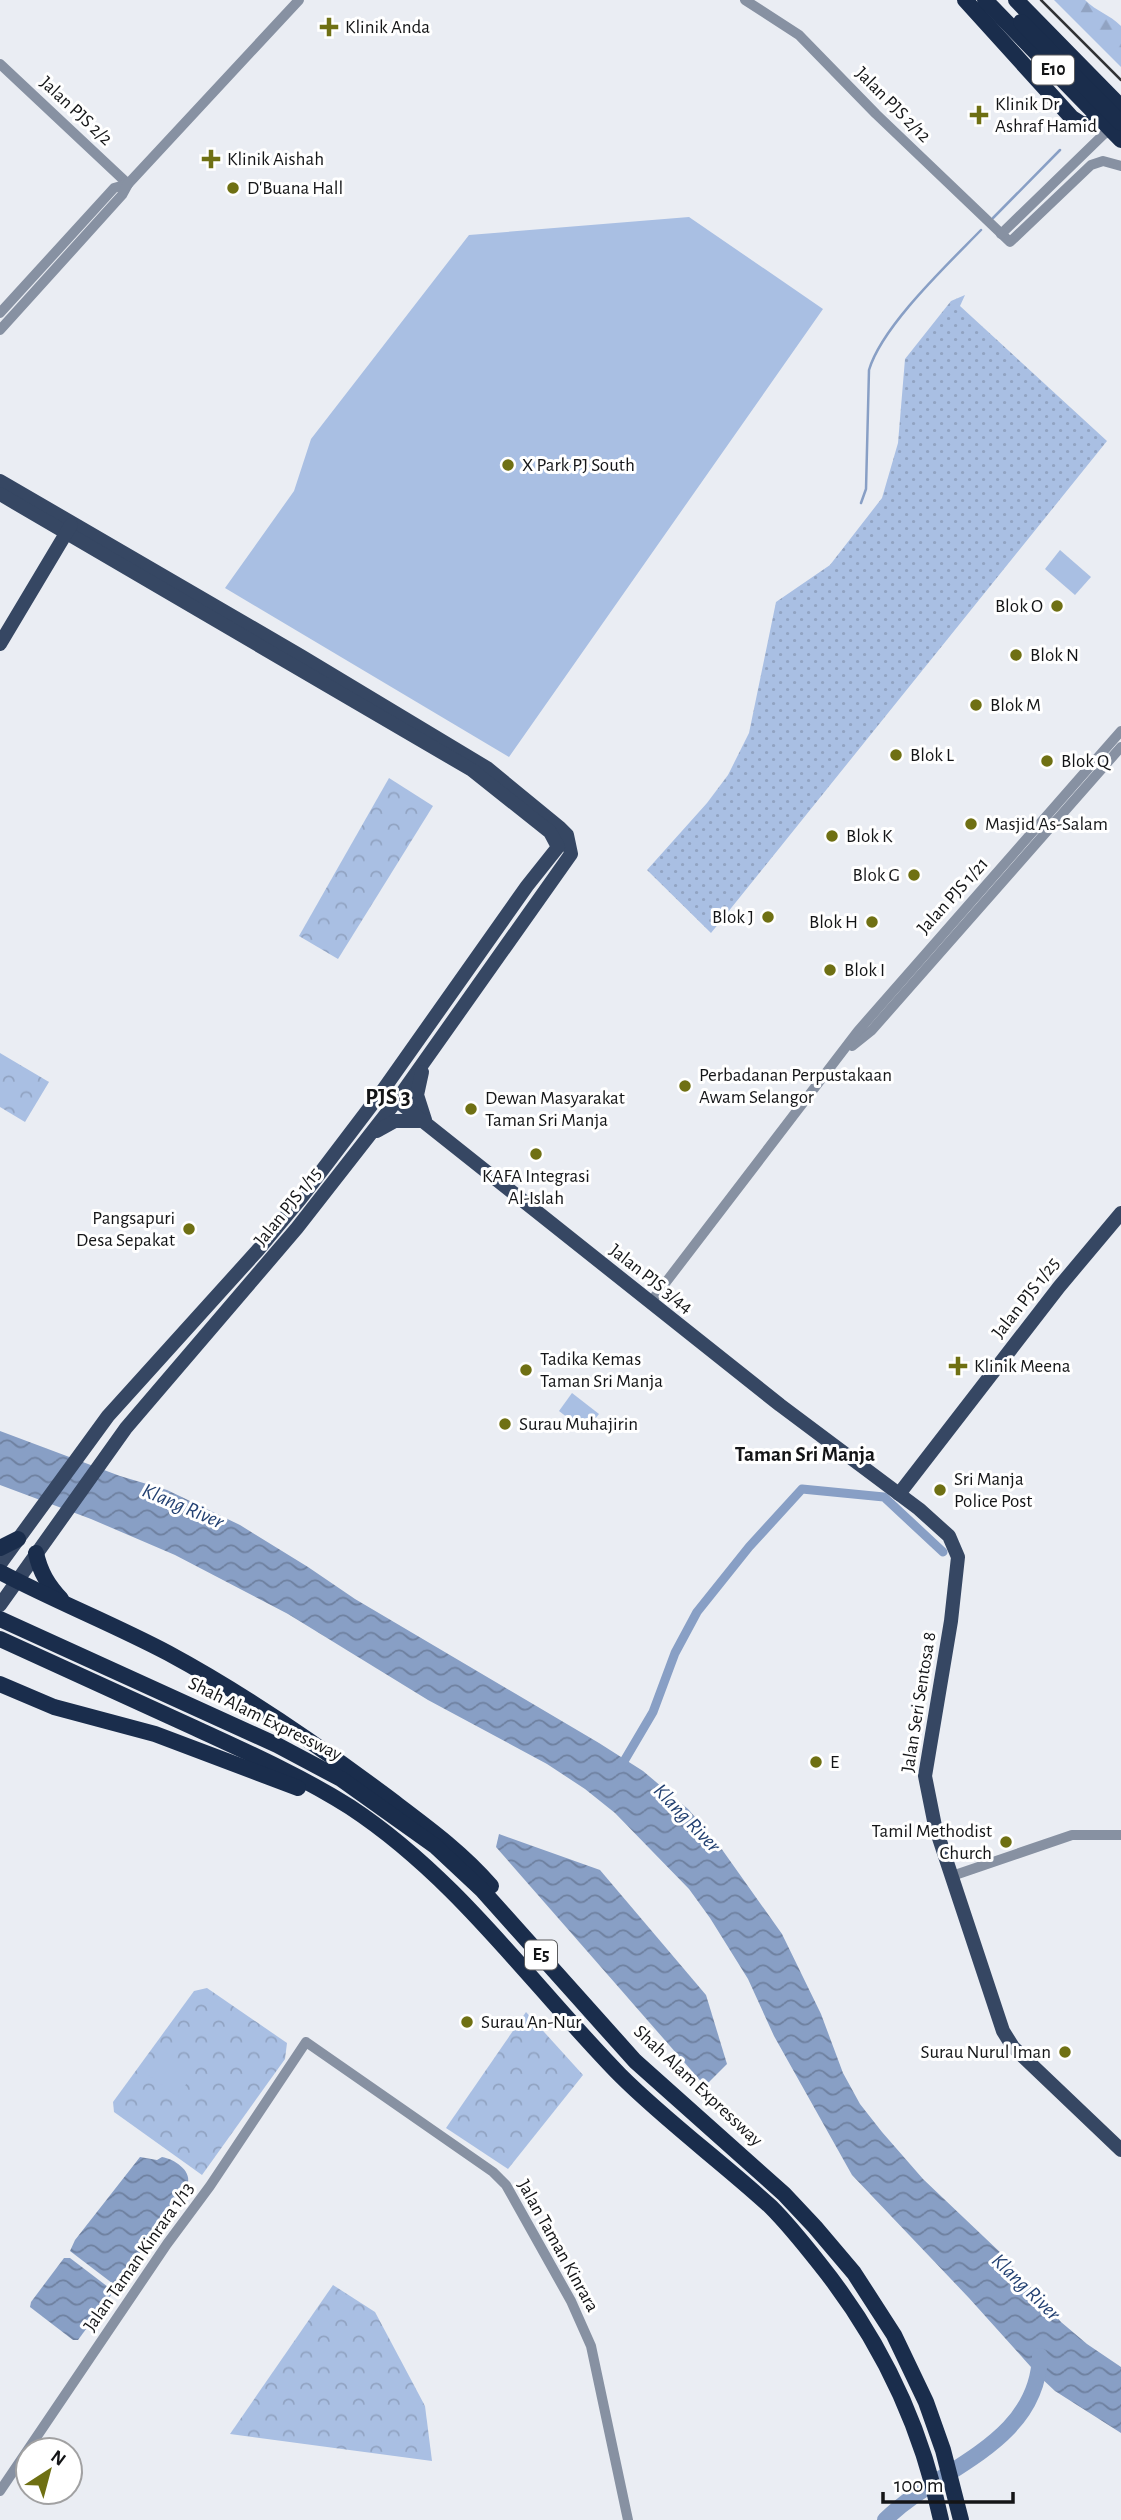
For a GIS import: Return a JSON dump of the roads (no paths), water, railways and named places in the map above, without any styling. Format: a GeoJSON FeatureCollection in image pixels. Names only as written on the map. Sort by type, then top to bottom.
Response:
{"type":"FeatureCollection","features":[{"type":"Feature","properties":{"kind":"highway"},"geometry":{"type":"LineString","coordinates":[[965,0],[1072,118],[1083,125],[1095,121],[1104,111],[1105,96],[1099,85]]}},
{"type":"Feature","properties":{"kind":"highway","name":"E10"},"geometry":{"type":"LineString","coordinates":[[985,0],[1121,140]]}},
{"type":"Feature","properties":{"kind":"highway","name":"E10"},"geometry":{"type":"LineString","coordinates":[[1000,0],[1121,123]]}},
{"type":"Feature","properties":{"kind":"highway"},"geometry":{"type":"LineString","coordinates":[[1016,0],[1121,107]]}},
{"type":"Feature","properties":{"kind":"highway"},"geometry":{"type":"LineString","coordinates":[[0,1548],[20,1536]]}},
{"type":"Feature","properties":{"kind":"highway"},"geometry":{"type":"LineString","coordinates":[[39,1549],[40,1568],[46,1581],[66,1603]]}},
{"type":"Feature","properties":{"kind":"highway"},"geometry":{"type":"LineString","coordinates":[[0,1572],[169,1654],[248,1702],[363,1779],[474,1866],[500,1897],[519,1930]]}},
{"type":"Feature","properties":{"kind":"highway","name":"Shah Alam Expressway"},"geometry":{"type":"LineString","coordinates":[[0,1619],[277,1745],[341,1779],[435,1846],[519,1930],[635,2060],[784,2194],[854,2273],[894,2335],[926,2402],[960,2512]]}},
{"type":"Feature","properties":{"kind":"highway","name":"Shah Alam Expressway"},"geometry":{"type":"LineString","coordinates":[[0,1639],[273,1764],[350,1807],[427,1867],[465,1902],[621,2075],[772,2209],[844,2295],[877,2346],[905,2401],[926,2458],[941,2518]]}},
{"type":"Feature","properties":{"kind":"highway"},"geometry":{"type":"LineString","coordinates":[[0,1684],[54,1707],[155,1734],[350,1807]]}},
{"type":"Feature","properties":{"kind":"main road"},"geometry":{"type":"LineString","coordinates":[[0,481],[70,528],[472,770],[543,826],[564,847]]}},
{"type":"Feature","properties":{"kind":"main road"},"geometry":{"type":"LineString","coordinates":[[0,494],[70,528],[488,768],[567,835],[564,847]]}},
{"type":"Feature","properties":{"kind":"main road"},"geometry":{"type":"LineString","coordinates":[[0,644],[70,528]]}},
{"type":"Feature","properties":{"kind":"main road"},"geometry":{"type":"LineString","coordinates":[[527,886],[547,845],[543,826]]}},
{"type":"Feature","properties":{"kind":"main road","name":"Jalan PJS 1/15"},"geometry":{"type":"LineString","coordinates":[[0,1564],[108,1416],[282,1222],[383,1090],[527,886],[546,862],[564,847],[568,860],[424,1064],[297,1228],[126,1428],[0,1605]]}},
{"type":"Feature","properties":{"kind":"main road"},"geometry":{"type":"LineString","coordinates":[[369,1137],[395,1121],[425,1121],[417,1095],[424,1064]]}},
{"type":"Feature","properties":{"kind":"main road","name":"Jalan PJS 3/44"},"geometry":{"type":"LineString","coordinates":[[383,1090],[650,1303],[878,1480],[900,1494]]}},
{"type":"Feature","properties":{"kind":"main road","name":"Jalan PJS 1/25"},"geometry":{"type":"LineString","coordinates":[[900,1494],[1059,1287],[1121,1213]]}},
{"type":"Feature","properties":{"kind":"main road"},"geometry":{"type":"LineString","coordinates":[[878,1480],[900,1481],[914,1476],[913,1484],[919,1509]]}},
{"type":"Feature","properties":{"kind":"main road","name":"Jalan Seri Sentosa 8"},"geometry":{"type":"LineString","coordinates":[[900,1494],[949,1536],[958,1556],[951,1621],[925,1776],[935,1826],[1003,2031],[1029,2063],[1121,2150]]}},
{"type":"Feature","properties":{"kind":"street"},"geometry":{"type":"LineString","coordinates":[[0,330],[122,195],[128,184],[299,0]]}},
{"type":"Feature","properties":{"kind":"street","name":"Jalan PJS 2/12"},"geometry":{"type":"LineString","coordinates":[[745,0],[799,35],[876,114],[1010,242],[1091,165],[1103,161],[1121,166]]}},
{"type":"Feature","properties":{"kind":"street","name":"Jalan PJS 2/2"},"geometry":{"type":"LineString","coordinates":[[0,64],[128,184]]}},
{"type":"Feature","properties":{"kind":"street"},"geometry":{"type":"LineString","coordinates":[[1001,233],[1104,134],[1121,128]]}},
{"type":"Feature","properties":{"kind":"street"},"geometry":{"type":"LineString","coordinates":[[0,313],[114,188],[128,184]]}},
{"type":"Feature","properties":{"kind":"street","name":"Jalan PJS 1/21"},"geometry":{"type":"LineString","coordinates":[[650,1303],[895,987],[1121,731]]}},
{"type":"Feature","properties":{"kind":"street","name":"Jalan PJS 1/21"},"geometry":{"type":"LineString","coordinates":[[842,1054],[872,1030],[1121,747]]}},
{"type":"Feature","properties":{"kind":"street"},"geometry":{"type":"LineString","coordinates":[[952,1876],[1072,1835],[1121,1835]]}},
{"type":"Feature","properties":{"kind":"street","name":"Jalan Taman Kinrara 1/13"},"geometry":{"type":"LineString","coordinates":[[0,2491],[306,2042]]}},
{"type":"Feature","properties":{"kind":"street","name":"Jalan Taman Kinrara"},"geometry":{"type":"LineString","coordinates":[[306,2042],[493,2172],[506,2185],[571,2301],[591,2347],[628,2520]]}},
{"type":"Feature","properties":{"kind":"water","name":"Klang River"},"geometry":{"type":"Polygon","coordinates":[[[0,1431],[120,1476],[167,1490],[240,1525],[355,1599],[599,1743],[643,1771],[688,1809],[716,1841],[782,1934],[821,2014],[843,2073],[860,2104],[923,2179],[1004,2256],[1061,2322],[1121,2367],[1121,2433],[1055,2391],[1039,2376],[852,2175],[774,2036],[748,1979],[710,1918],[689,1889],[615,1813],[547,1764],[428,1700],[288,1614],[175,1555],[91,1519],[0,1485],[0,1431]]]}},
{"type":"Feature","properties":{"kind":"water"},"geometry":{"type":"Polygon","coordinates":[[[499,1834],[600,1870],[706,1995],[727,2064],[705,2086],[496,1847],[499,1834]]]}},
{"type":"Feature","properties":{"kind":"water"},"geometry":{"type":"Polygon","coordinates":[[[140,2157],[172,2160],[187,2174],[188,2183],[121,2280],[117,2284],[112,2283],[70,2251],[75,2240],[140,2157]]]}},
{"type":"Feature","properties":{"kind":"water"},"geometry":{"type":"Polygon","coordinates":[[[64,2258],[70,2258],[112,2290],[78,2340],[73,2340],[30,2307],[64,2258]]]}},
{"type":"Feature","properties":{"kind":"waterway"},"geometry":{"type":"LineString","coordinates":[[993,218],[1060,150]]}},
{"type":"Feature","properties":{"kind":"waterway"},"geometry":{"type":"LineString","coordinates":[[861,503],[866,489],[869,370],[876,353],[887,334],[917,296],[981,230]]}},
{"type":"Feature","properties":{"kind":"waterway"},"geometry":{"type":"LineString","coordinates":[[620,1768],[653,1712],[675,1653],[697,1612],[749,1547],[802,1489],[884,1497],[943,1552]]}},
{"type":"Feature","properties":{"kind":"waterway"},"geometry":{"type":"LineString","coordinates":[[885,2520],[907,2501],[1004,2433],[1022,2412],[1035,2386],[1040,2356]]}},
{"type":"Feature","properties":{"kind":"railway"},"geometry":{"type":"LineString","coordinates":[[1041,0],[1121,80]]}},
{"type":"Feature","properties":{"kind":"place","name":"Klinik Anda"},"geometry":{"type":"Point","coordinates":[329,27]}},
{"type":"Feature","properties":{"kind":"place","name":"Klinik Dr Ashraf Hamid"},"geometry":{"type":"Point","coordinates":[979,115]}},
{"type":"Feature","properties":{"kind":"place","name":"Klinik Aishah"},"geometry":{"type":"Point","coordinates":[211,159]}},
{"type":"Feature","properties":{"kind":"place","name":"D'Buana Hall"},"geometry":{"type":"Point","coordinates":[233,188]}},
{"type":"Feature","properties":{"kind":"place","name":"X Park PJ South"},"geometry":{"type":"Point","coordinates":[508,465]}},
{"type":"Feature","properties":{"kind":"place","name":"Blok O"},"geometry":{"type":"Point","coordinates":[1057,606]}},
{"type":"Feature","properties":{"kind":"place","name":"Blok N"},"geometry":{"type":"Point","coordinates":[1016,655]}},
{"type":"Feature","properties":{"kind":"place","name":"Blok M"},"geometry":{"type":"Point","coordinates":[976,705]}},
{"type":"Feature","properties":{"kind":"place","name":"Blok L"},"geometry":{"type":"Point","coordinates":[896,755]}},
{"type":"Feature","properties":{"kind":"place","name":"Blok Q"},"geometry":{"type":"Point","coordinates":[1047,761]}},
{"type":"Feature","properties":{"kind":"place","name":"Masjid As-Salam"},"geometry":{"type":"Point","coordinates":[971,824]}},
{"type":"Feature","properties":{"kind":"place","name":"Blok K"},"geometry":{"type":"Point","coordinates":[832,836]}},
{"type":"Feature","properties":{"kind":"place","name":"Blok G"},"geometry":{"type":"Point","coordinates":[914,875]}},
{"type":"Feature","properties":{"kind":"place","name":"Blok J"},"geometry":{"type":"Point","coordinates":[768,917]}},
{"type":"Feature","properties":{"kind":"place","name":"Blok H"},"geometry":{"type":"Point","coordinates":[872,922]}},
{"type":"Feature","properties":{"kind":"place","name":"Blok I"},"geometry":{"type":"Point","coordinates":[830,970]}},
{"type":"Feature","properties":{"kind":"place","name":"Perbadanan Perpustakaan Awam Selangor"},"geometry":{"type":"Point","coordinates":[685,1086]}},
{"type":"Feature","properties":{"kind":"place","name":"Dewan Masyarakat Taman Sri Manja"},"geometry":{"type":"Point","coordinates":[471,1109]}},
{"type":"Feature","properties":{"kind":"place","name":"KAFA Integrasi Al-Islah"},"geometry":{"type":"Point","coordinates":[536,1154]}},
{"type":"Feature","properties":{"kind":"place","name":"Pangsapuri Desa Sepakat"},"geometry":{"type":"Point","coordinates":[189,1229]}},
{"type":"Feature","properties":{"kind":"place","name":"Klinik Meena"},"geometry":{"type":"Point","coordinates":[958,1366]}},
{"type":"Feature","properties":{"kind":"place","name":"Tadika Kemas Taman Sri Manja"},"geometry":{"type":"Point","coordinates":[526,1370]}},
{"type":"Feature","properties":{"kind":"place","name":"Surau Muhajirin"},"geometry":{"type":"Point","coordinates":[505,1424]}},
{"type":"Feature","properties":{"kind":"place","name":"Sri Manja Police Post"},"geometry":{"type":"Point","coordinates":[940,1490]}},
{"type":"Feature","properties":{"kind":"place","name":"E"},"geometry":{"type":"Point","coordinates":[816,1762]}},
{"type":"Feature","properties":{"kind":"place","name":"Tamil Methodist Church"},"geometry":{"type":"Point","coordinates":[1006,1842]}},
{"type":"Feature","properties":{"kind":"place","name":"Surau An-Nur"},"geometry":{"type":"Point","coordinates":[467,2022]}},
{"type":"Feature","properties":{"kind":"place","name":"Surau Nurul Iman"},"geometry":{"type":"Point","coordinates":[1065,2052]}},
{"type":"Feature","properties":{"kind":"district","name":"PJS 3"},"geometry":{"type":"Point","coordinates":[388,1097]}},
{"type":"Feature","properties":{"kind":"district","name":"Taman Sri Manja"},"geometry":{"type":"Point","coordinates":[805,1454]}}]}
